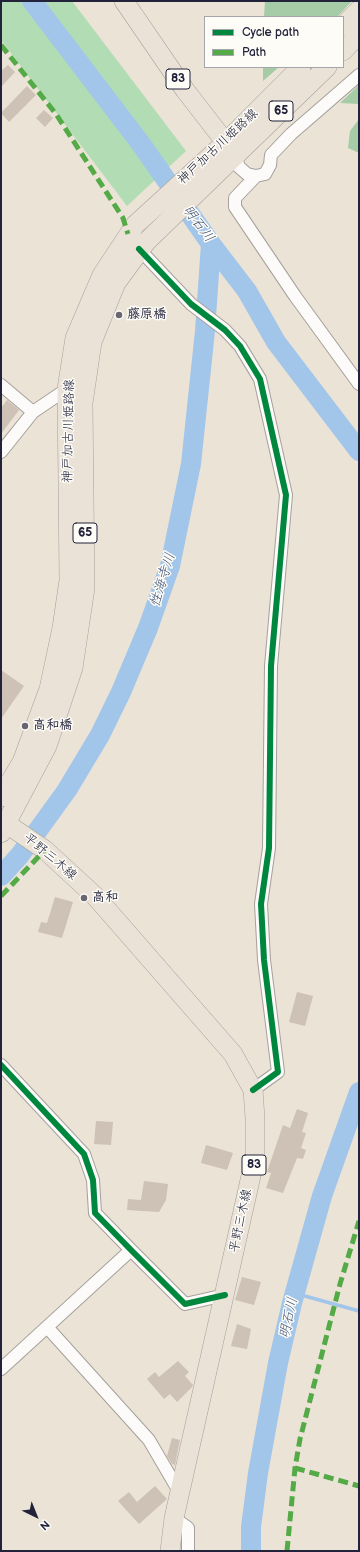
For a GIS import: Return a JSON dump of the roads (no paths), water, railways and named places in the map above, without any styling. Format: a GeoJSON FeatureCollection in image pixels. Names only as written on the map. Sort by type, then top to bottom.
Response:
{"type":"FeatureCollection","features":[{"type":"Feature","properties":{"kind":"main road","name":"83"},"geometry":{"type":"LineString","coordinates":[[124,1],[185,90],[230,148]]}},
{"type":"Feature","properties":{"kind":"main road"},"geometry":{"type":"LineString","coordinates":[[344,25],[359,10]]}},
{"type":"Feature","properties":{"kind":"main road"},"geometry":{"type":"LineString","coordinates":[[344,50],[359,34]]}},
{"type":"Feature","properties":{"kind":"main road","name":"神戸加古川姫路線"},"geometry":{"type":"LineString","coordinates":[[230,148],[300,68]]}},
{"type":"Feature","properties":{"kind":"main road","name":"神戸加古川姫路線"},"geometry":{"type":"LineString","coordinates":[[8,828],[47,746],[73,668],[85,588],[83,403],[92,342],[116,283],[143,245],[205,172],[230,148],[326,68]]}},
{"type":"Feature","properties":{"kind":"main road","name":"神戸加古川姫路線"},"geometry":{"type":"LineString","coordinates":[[1,797],[22,762],[49,689],[62,628],[68,580],[67,388],[75,338],[102,275],[135,225],[205,172]]}},
{"type":"Feature","properties":{"kind":"main road","name":"平野三木線"},"geometry":{"type":"LineString","coordinates":[[8,828],[45,850],[95,896],[233,1054],[253,1090],[255,1158],[174,1518],[170,1551]]}},
{"type":"Feature","properties":{"kind":"street"},"geometry":{"type":"LineString","coordinates":[[359,75],[291,134],[271,154],[270,165],[265,174],[256,176],[235,198],[235,207],[295,296],[359,384]]}},
{"type":"Feature","properties":{"kind":"street","name":"神戸加古川姫路線"},"geometry":{"type":"LineString","coordinates":[[230,148],[239,167],[247,174],[256,176]]}},
{"type":"Feature","properties":{"kind":"street"},"geometry":{"type":"LineString","coordinates":[[143,245],[191,304],[225,330],[240,346],[260,380],[286,495],[271,666],[269,848],[261,904],[264,960],[278,1072],[253,1090]]}},
{"type":"Feature","properties":{"kind":"street"},"geometry":{"type":"LineString","coordinates":[[1,385],[33,412]]}},
{"type":"Feature","properties":{"kind":"street"},"geometry":{"type":"LineString","coordinates":[[1,452],[33,412],[67,388]]}},
{"type":"Feature","properties":{"kind":"street"},"geometry":{"type":"LineString","coordinates":[[1,1065],[84,1154],[93,1180],[95,1213],[130,1250],[185,1304],[225,1295]]}},
{"type":"Feature","properties":{"kind":"street"},"geometry":{"type":"LineString","coordinates":[[1,1369],[130,1250]]}},
{"type":"Feature","properties":{"kind":"street"},"geometry":{"type":"LineString","coordinates":[[47,1327],[149,1440],[180,1493]]}},
{"type":"Feature","properties":{"kind":"street"},"geometry":{"type":"LineString","coordinates":[[174,1518],[188,1528],[188,1551]]}},
{"type":"Feature","properties":{"kind":"waterway","name":"明石川"},"geometry":{"type":"LineString","coordinates":[[32,1],[141,144],[211,244],[247,291],[276,342],[359,451]]}},
{"type":"Feature","properties":{"kind":"waterway","name":"性海寺川"},"geometry":{"type":"LineString","coordinates":[[1,876],[20,855],[67,790],[100,735],[121,692],[148,628],[170,566],[191,464],[205,331],[211,244]]}},
{"type":"Feature","properties":{"kind":"waterway","name":"明石川"},"geometry":{"type":"LineString","coordinates":[[251,1551],[251,1527],[258,1473],[278,1363],[292,1303],[322,1196],[359,1092]]}},
{"type":"Feature","properties":{"kind":"waterway"},"geometry":{"type":"LineString","coordinates":[[294,1293],[359,1311]]}},
{"type":"Feature","properties":{"kind":"place","name":"藤原橋"},"geometry":{"type":"Point","coordinates":[119,315]}},
{"type":"Feature","properties":{"kind":"place","name":"高和橋"},"geometry":{"type":"Point","coordinates":[25,726]}},
{"type":"Feature","properties":{"kind":"place","name":"高和"},"geometry":{"type":"Point","coordinates":[84,898]}}]}
